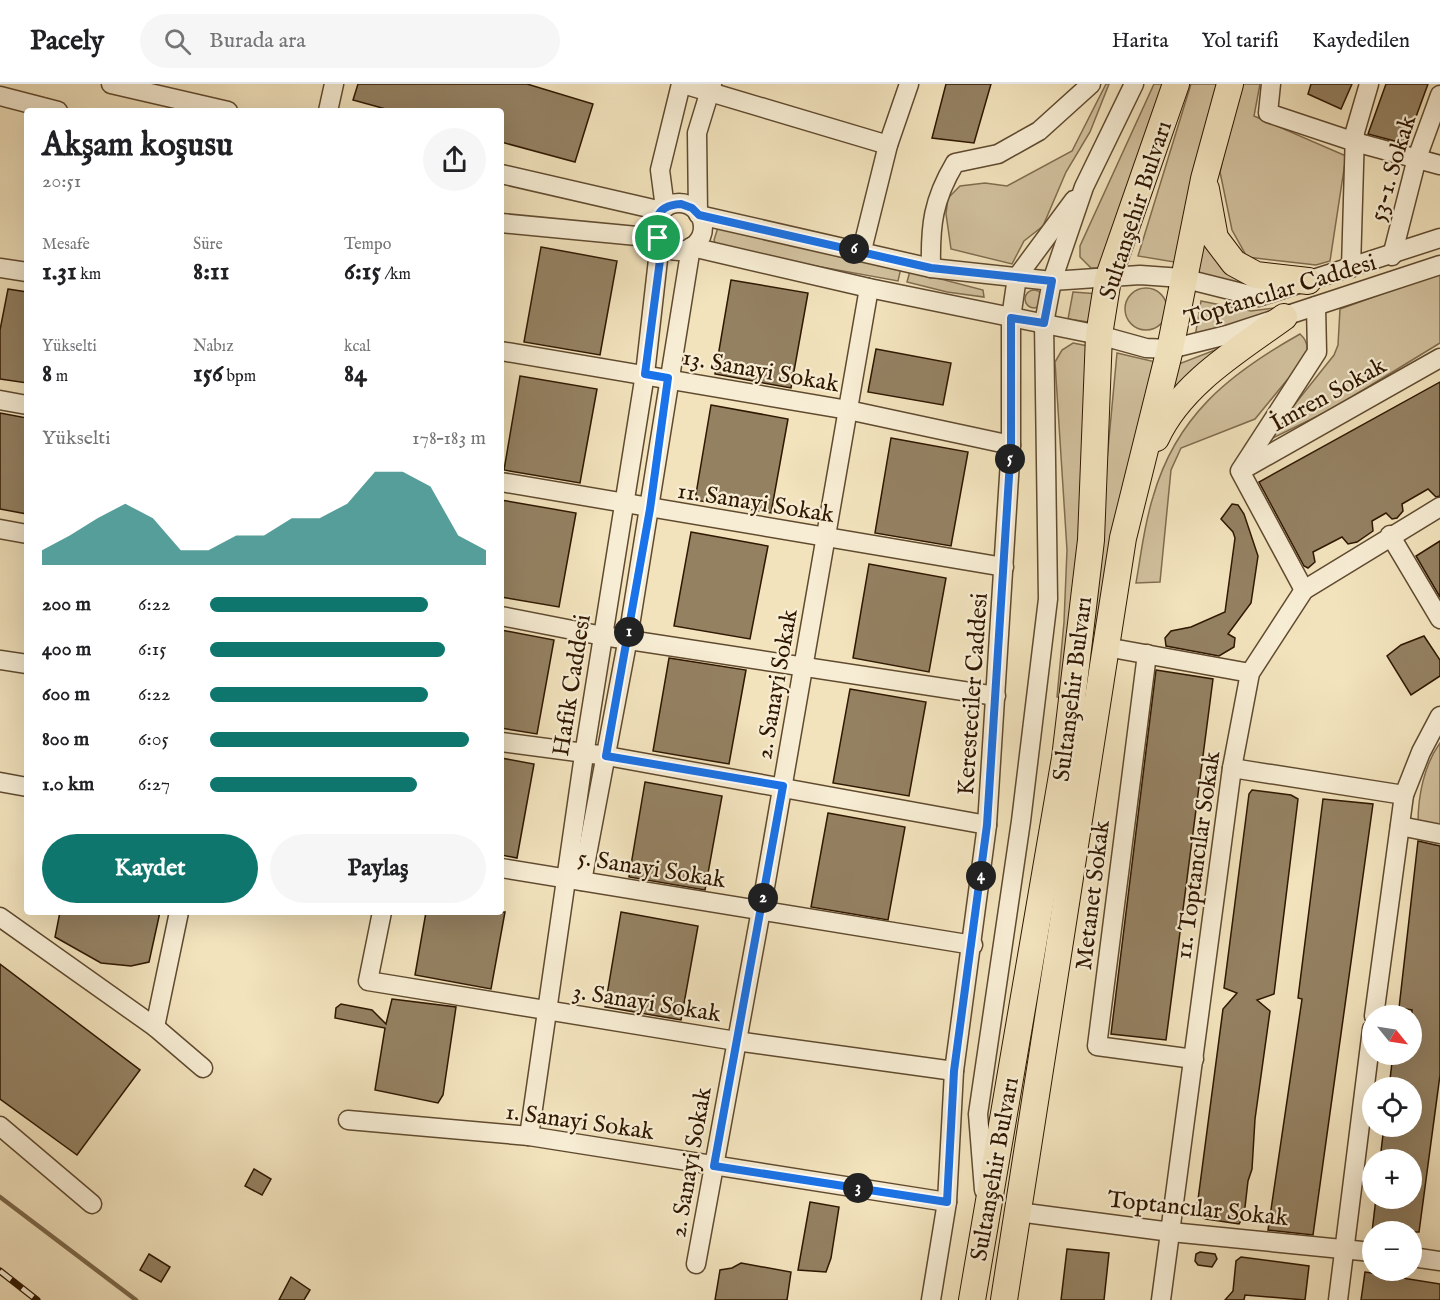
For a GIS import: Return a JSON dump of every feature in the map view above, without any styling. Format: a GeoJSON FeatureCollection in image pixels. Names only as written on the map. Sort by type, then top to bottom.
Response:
{"type":"FeatureCollection","features":[{"type":"Feature","properties":{"kind":"highway","name":"Sultanşehir Bulvarı"},"geometry":{"type":"LineString","coordinates":[[972,1300],[1065,758],[1091,540],[1099,335],[1108,279],[1176,84]]}},
{"type":"Feature","properties":{"kind":"highway","name":"Sultanşehir Bulvarı"},"geometry":{"type":"LineString","coordinates":[[1004,1300],[1123,538],[1170,348],[1182,278],[1204,179],[1230,84]]}},
{"type":"Feature","properties":{"kind":"highway"},"geometry":{"type":"LineString","coordinates":[[1204,179],[1215,238],[1234,263],[1256,275],[1308,281]]}},
{"type":"Feature","properties":{"kind":"highway"},"geometry":{"type":"LineString","coordinates":[[1137,479],[1167,414],[1215,367],[1284,317]]}},
{"type":"Feature","properties":{"kind":"street"},"geometry":{"type":"LineString","coordinates":[[111,84],[215,108]]}},
{"type":"Feature","properties":{"kind":"street"},"geometry":{"type":"LineString","coordinates":[[329,108],[334,84]]}},
{"type":"Feature","properties":{"kind":"street"},"geometry":{"type":"LineString","coordinates":[[659,240],[655,226],[663,210],[660,170],[682,84],[711,88],[888,145]]}},
{"type":"Feature","properties":{"kind":"street"},"geometry":{"type":"LineString","coordinates":[[862,250],[888,145],[909,84]]}},
{"type":"Feature","properties":{"kind":"street"},"geometry":{"type":"LineString","coordinates":[[931,268],[930,228],[943,183],[955,163],[998,154],[1039,131],[1091,84]]}},
{"type":"Feature","properties":{"kind":"street"},"geometry":{"type":"LineString","coordinates":[[986,1219],[978,1114],[1021,821],[1048,599],[1044,323],[1052,281],[1084,187],[1134,84]]}},
{"type":"Feature","properties":{"kind":"street"},"geometry":{"type":"LineString","coordinates":[[1271,84],[1268,113],[1354,142],[1440,165]]}},
{"type":"Feature","properties":{"kind":"street"},"geometry":{"type":"LineString","coordinates":[[1351,268],[1354,142],[1370,84]]}},
{"type":"Feature","properties":{"kind":"street"},"geometry":{"type":"LineString","coordinates":[[504,223],[659,240],[674,250],[691,247],[701,234],[697,133],[711,88]]}},
{"type":"Feature","properties":{"kind":"street","name":"53-1. Sokak"},"geometry":{"type":"LineString","coordinates":[[1392,256],[1417,158],[1440,95]]}},
{"type":"Feature","properties":{"kind":"street"},"geometry":{"type":"LineString","coordinates":[[0,96],[46,108]]}},
{"type":"Feature","properties":{"kind":"street"},"geometry":{"type":"LineString","coordinates":[[504,175],[663,210],[681,204],[692,208],[699,215]]}},
{"type":"Feature","properties":{"kind":"street"},"geometry":{"type":"LineString","coordinates":[[1017,277],[1084,187]]}},
{"type":"Feature","properties":{"kind":"street","name":"Toptancılar Caddesi"},"geometry":{"type":"LineString","coordinates":[[699,215],[862,250],[931,268],[1052,281],[1108,279],[1140,275],[1182,278],[1258,297],[1392,256],[1440,238]]}},
{"type":"Feature","properties":{"kind":"street","name":"Hafik Caddesi"},"geometry":{"type":"LineString","coordinates":[[574,880],[584,755],[645,374],[659,240]]}},
{"type":"Feature","properties":{"kind":"street","name":"Toptancılar Caddesi"},"geometry":{"type":"LineString","coordinates":[[691,247],[869,288],[1099,335],[1146,348],[1170,348],[1227,335],[1440,265]]}},
{"type":"Feature","properties":{"kind":"street","name":"Hafik Caddesi"},"geometry":{"type":"LineString","coordinates":[[529,1136],[548,1011],[574,880],[606,756],[628,638],[650,509],[668,378],[691,247]]}},
{"type":"Feature","properties":{"kind":"street"},"geometry":{"type":"LineString","coordinates":[[0,268],[24,272]]}},
{"type":"Feature","properties":{"kind":"street","name":"Keresteciler Caddesi"},"geometry":{"type":"LineString","coordinates":[[931,1300],[947,1202],[954,1071],[973,945],[987,825],[1011,445],[1011,318],[1017,277]]}},
{"type":"Feature","properties":{"kind":"street","name":"2. Sanayi Sokak"},"geometry":{"type":"LineString","coordinates":[[696,1264],[783,786],[869,288]]}},
{"type":"Feature","properties":{"kind":"street"},"geometry":{"type":"LineString","coordinates":[[1304,590],[1240,471],[1317,352],[1316,306]]}},
{"type":"Feature","properties":{"kind":"street","name":"13. Sanayi Sokak"},"geometry":{"type":"LineString","coordinates":[[504,351],[848,410],[1011,445]]}},
{"type":"Feature","properties":{"kind":"street","name":"İmren Sokak"},"geometry":{"type":"LineString","coordinates":[[1240,471],[1440,358]]}},
{"type":"Feature","properties":{"kind":"street"},"geometry":{"type":"LineString","coordinates":[[0,400],[24,404]]}},
{"type":"Feature","properties":{"kind":"street","name":"11. Sanayi Sokak"},"geometry":{"type":"LineString","coordinates":[[504,483],[1004,567]]}},
{"type":"Feature","properties":{"kind":"street","name":"11. Toptancılar Sokak"},"geometry":{"type":"LineString","coordinates":[[1161,1300],[1232,768],[1250,673],[1304,590],[1390,535],[1440,507]]}},
{"type":"Feature","properties":{"kind":"street"},"geometry":{"type":"LineString","coordinates":[[0,529],[24,533]]}},
{"type":"Feature","properties":{"kind":"street"},"geometry":{"type":"LineString","coordinates":[[1390,535],[1438,614]]}},
{"type":"Feature","properties":{"kind":"street"},"geometry":{"type":"LineString","coordinates":[[504,617],[603,636],[804,664],[996,696]]}},
{"type":"Feature","properties":{"kind":"street"},"geometry":{"type":"LineString","coordinates":[[1106,647],[1250,673]]}},
{"type":"Feature","properties":{"kind":"street","name":"Metanet Sokak"},"geometry":{"type":"LineString","coordinates":[[1147,654],[1097,1046],[1194,1059]]}},
{"type":"Feature","properties":{"kind":"street"},"geometry":{"type":"LineString","coordinates":[[0,660],[24,664]]}},
{"type":"Feature","properties":{"kind":"street"},"geometry":{"type":"LineString","coordinates":[[1376,1005],[1404,795],[1421,752],[1440,716]]}},
{"type":"Feature","properties":{"kind":"street"},"geometry":{"type":"LineString","coordinates":[[504,742],[584,755],[606,756],[783,786],[987,825]]}},
{"type":"Feature","properties":{"kind":"street"},"geometry":{"type":"LineString","coordinates":[[1232,768],[1404,795]]}},
{"type":"Feature","properties":{"kind":"street"},"geometry":{"type":"LineString","coordinates":[[0,782],[24,786]]}},
{"type":"Feature","properties":{"kind":"street"},"geometry":{"type":"LineString","coordinates":[[1400,826],[1440,834]]}},
{"type":"Feature","properties":{"kind":"street","name":"5. Sanayi Sokak"},"geometry":{"type":"LineString","coordinates":[[504,868],[973,945]]}},
{"type":"Feature","properties":{"kind":"street"},"geometry":{"type":"LineString","coordinates":[[155,1027],[178,915]]}},
{"type":"Feature","properties":{"kind":"street","name":"3. Sanayi Sokak"},"geometry":{"type":"LineString","coordinates":[[381,915],[369,981],[735,1041],[954,1071]]}},
{"type":"Feature","properties":{"kind":"street"},"geometry":{"type":"LineString","coordinates":[[0,917],[155,1027],[203,1068]]}},
{"type":"Feature","properties":{"kind":"street"},"geometry":{"type":"LineString","coordinates":[[1338,1300],[1368,1065]]}},
{"type":"Feature","properties":{"kind":"street","name":"1. Sanayi Sokak"},"geometry":{"type":"LineString","coordinates":[[348,1120],[529,1136],[947,1202]]}},
{"type":"Feature","properties":{"kind":"street"},"geometry":{"type":"LineString","coordinates":[[0,1126],[92,1204]]}},
{"type":"Feature","properties":{"kind":"street","name":"Toptancılar Sokak"},"geometry":{"type":"LineString","coordinates":[[1018,1212],[1171,1232],[1362,1251]]}},
{"type":"Feature","properties":{"kind":"street"},"geometry":{"type":"LineString","coordinates":[[1422,1258],[1440,1261]]}},
{"type":"Feature","properties":{"kind":"shaded area"},"geometry":{"type":"Polygon","coordinates":[[[1106,84],[1109,84],[1090,132],[1066,172],[1043,226],[1024,241],[1012,264],[951,249],[946,214],[948,198],[960,186],[985,183],[1007,186],[1072,151],[1106,84]]]}},
{"type":"Feature","properties":{"kind":"shaded area"},"geometry":{"type":"Polygon","coordinates":[[[1154,84],[1170,84],[1104,268],[1091,268],[1080,257],[1080,246],[1154,84]]]}},
{"type":"Feature","properties":{"kind":"shaded area"},"geometry":{"type":"Polygon","coordinates":[[[1191,84],[1217,84],[1180,263],[1138,256],[1191,84]]]}},
{"type":"Feature","properties":{"kind":"shaded area"},"geometry":{"type":"Polygon","coordinates":[[[1239,84],[1260,84],[1254,116],[1346,156],[1330,261],[1316,265],[1247,257],[1232,230],[1220,172],[1239,84]]]}},
{"type":"Feature","properties":{"kind":"shaded area"},"geometry":{"type":"Polygon","coordinates":[[[720,221],[901,268],[898,281],[717,248],[714,240],[720,221]]]}},
{"type":"Feature","properties":{"kind":"shaded area"},"geometry":{"type":"Polygon","coordinates":[[[1202,239],[1261,291],[1196,273],[1202,239]]]}},
{"type":"Feature","properties":{"kind":"shaded area"},"geometry":{"type":"Polygon","coordinates":[[[910,271],[983,290],[984,297],[947,292],[907,282],[910,271]]]}},
{"type":"Feature","properties":{"kind":"shaded area"},"geometry":{"type":"Polygon","coordinates":[[[1440,273],[1440,343],[1332,409],[1273,438],[1275,429],[1334,355],[1338,345],[1340,309],[1440,273]]]}},
{"type":"Feature","properties":{"kind":"shaded area"},"geometry":{"type":"Polygon","coordinates":[[[1146,288],[1154,289],[1161,294],[1166,301],[1166,317],[1161,324],[1154,329],[1146,330],[1138,329],[1131,324],[1126,317],[1125,309],[1126,301],[1131,294],[1138,289],[1146,288]]]}},
{"type":"Feature","properties":{"kind":"shaded area"},"geometry":{"type":"Polygon","coordinates":[[[1030,290],[1038,290],[1043,295],[1041,306],[1030,308],[1025,303],[1025,295],[1030,290]]]}},
{"type":"Feature","properties":{"kind":"shaded area"},"geometry":{"type":"Polygon","coordinates":[[[1073,292],[1099,294],[1095,323],[1068,319],[1073,292]]]}},
{"type":"Feature","properties":{"kind":"shaded area"},"geometry":{"type":"Polygon","coordinates":[[[1201,301],[1251,311],[1297,305],[1195,337],[1201,301]]]}},
{"type":"Feature","properties":{"kind":"shaded area"},"geometry":{"type":"Polygon","coordinates":[[[1300,334],[1305,339],[1307,351],[1294,380],[1287,380],[1255,419],[1181,448],[1171,470],[1160,582],[1136,583],[1145,529],[1163,468],[1191,420],[1228,382],[1274,349],[1300,334]]]}},
{"type":"Feature","properties":{"kind":"shaded area"},"geometry":{"type":"Polygon","coordinates":[[[1073,343],[1088,346],[1096,357],[1066,699],[1057,697],[1064,622],[1067,550],[1055,362],[1062,350],[1073,343]]]}},
{"type":"Feature","properties":{"kind":"shaded area"},"geometry":{"type":"Polygon","coordinates":[[[1228,345],[1161,406],[1171,367],[1228,345]]]}},
{"type":"Feature","properties":{"kind":"shaded area"},"geometry":{"type":"Polygon","coordinates":[[[1117,353],[1160,363],[1069,800],[1087,674],[1117,353]]]}},
{"type":"Feature","properties":{"kind":"shaded area"},"geometry":{"type":"Polygon","coordinates":[[[1440,743],[1440,826],[1418,823],[1423,781],[1434,752],[1440,743]]]}},
{"type":"Feature","properties":{"kind":"building"},"geometry":{"type":"Polygon","coordinates":[[[358,84],[527,84],[593,104],[575,162],[504,143],[504,108],[382,108],[353,100],[358,84]]]}},
{"type":"Feature","properties":{"kind":"building"},"geometry":{"type":"Polygon","coordinates":[[[946,84],[991,84],[974,143],[932,138],[946,84]]]}},
{"type":"Feature","properties":{"kind":"building"},"geometry":{"type":"Polygon","coordinates":[[[1311,84],[1352,84],[1341,109],[1308,94],[1311,84]]]}},
{"type":"Feature","properties":{"kind":"building"},"geometry":{"type":"Polygon","coordinates":[[[1386,84],[1428,84],[1406,144],[1368,134],[1386,84]]]}},
{"type":"Feature","properties":{"kind":"building"},"geometry":{"type":"Polygon","coordinates":[[[541,247],[617,261],[600,355],[524,342],[541,247]]]}},
{"type":"Feature","properties":{"kind":"building"},"geometry":{"type":"Polygon","coordinates":[[[731,280],[808,293],[791,388],[715,374],[731,280]]]}},
{"type":"Feature","properties":{"kind":"building"},"geometry":{"type":"Polygon","coordinates":[[[8,289],[24,292],[24,383],[0,379],[0,330],[8,289]]]}},
{"type":"Feature","properties":{"kind":"building"},"geometry":{"type":"Polygon","coordinates":[[[876,349],[951,363],[943,405],[868,392],[876,349]]]}},
{"type":"Feature","properties":{"kind":"building"},"geometry":{"type":"Polygon","coordinates":[[[520,376],[597,389],[580,483],[504,470],[520,376]]]}},
{"type":"Feature","properties":{"kind":"building"},"geometry":{"type":"Polygon","coordinates":[[[1440,382],[1440,496],[1436,497],[1428,489],[1402,504],[1403,511],[1397,518],[1392,519],[1386,513],[1372,521],[1373,531],[1357,542],[1348,544],[1342,537],[1313,552],[1315,562],[1308,568],[1304,566],[1259,482],[1440,382]]]}},
{"type":"Feature","properties":{"kind":"building"},"geometry":{"type":"Polygon","coordinates":[[[711,405],[788,419],[771,513],[695,500],[711,405]]]}},
{"type":"Feature","properties":{"kind":"building"},"geometry":{"type":"Polygon","coordinates":[[[0,413],[24,417],[24,513],[0,509],[0,413]]]}},
{"type":"Feature","properties":{"kind":"building"},"geometry":{"type":"Polygon","coordinates":[[[891,438],[968,452],[951,546],[875,533],[891,438]]]}},
{"type":"Feature","properties":{"kind":"building"},"geometry":{"type":"Polygon","coordinates":[[[504,501],[576,513],[559,607],[504,598],[504,501]]]}},
{"type":"Feature","properties":{"kind":"building"},"geometry":{"type":"Polygon","coordinates":[[[1232,504],[1238,505],[1244,514],[1258,556],[1251,603],[1228,634],[1235,638],[1234,647],[1219,656],[1166,646],[1165,638],[1171,631],[1191,627],[1225,612],[1235,538],[1233,532],[1221,519],[1232,504]]]}},
{"type":"Feature","properties":{"kind":"building"},"geometry":{"type":"Polygon","coordinates":[[[691,532],[768,546],[750,639],[674,626],[691,532]]]}},
{"type":"Feature","properties":{"kind":"building"},"geometry":{"type":"Polygon","coordinates":[[[1440,541],[1440,597],[1416,556],[1440,541]]]}},
{"type":"Feature","properties":{"kind":"building"},"geometry":{"type":"Polygon","coordinates":[[[869,564],[946,578],[929,672],[853,658],[869,564]]]}},
{"type":"Feature","properties":{"kind":"building"},"geometry":{"type":"Polygon","coordinates":[[[504,631],[554,640],[537,734],[504,728],[504,631]]]}},
{"type":"Feature","properties":{"kind":"building"},"geometry":{"type":"Polygon","coordinates":[[[1424,636],[1440,660],[1440,676],[1411,695],[1387,656],[1401,645],[1424,636]]]}},
{"type":"Feature","properties":{"kind":"building"},"geometry":{"type":"Polygon","coordinates":[[[669,658],[746,670],[729,764],[653,751],[669,658]]]}},
{"type":"Feature","properties":{"kind":"building"},"geometry":{"type":"Polygon","coordinates":[[[1156,670],[1213,679],[1166,1040],[1111,1034],[1156,670]]]}},
{"type":"Feature","properties":{"kind":"building"},"geometry":{"type":"Polygon","coordinates":[[[850,689],[926,702],[909,796],[833,783],[850,689]]]}},
{"type":"Feature","properties":{"kind":"building"},"geometry":{"type":"Polygon","coordinates":[[[504,759],[534,764],[517,858],[504,856],[504,759]]]}},
{"type":"Feature","properties":{"kind":"building"},"geometry":{"type":"Polygon","coordinates":[[[645,782],[722,796],[705,890],[629,877],[645,782]]]}},
{"type":"Feature","properties":{"kind":"building"},"geometry":{"type":"Polygon","coordinates":[[[1252,790],[1291,795],[1298,799],[1274,994],[1257,1000],[1270,1011],[1255,1119],[1252,1169],[1248,1181],[1244,1216],[1239,1224],[1206,1219],[1196,1215],[1223,1009],[1237,993],[1224,988],[1249,794],[1252,790]]]}},
{"type":"Feature","properties":{"kind":"building"},"geometry":{"type":"Polygon","coordinates":[[[1323,799],[1373,804],[1313,1235],[1268,1230],[1302,999],[1298,998],[1323,799]]]}},
{"type":"Feature","properties":{"kind":"building"},"geometry":{"type":"Polygon","coordinates":[[[828,813],[905,827],[888,920],[811,907],[828,813]]]}},
{"type":"Feature","properties":{"kind":"building"},"geometry":{"type":"Polygon","coordinates":[[[1418,841],[1440,846],[1440,1075],[1420,1221],[1373,1221],[1375,1209],[1422,1209],[1422,1149],[1381,1149],[1383,1137],[1422,1137],[1422,1077],[1390,1077],[1392,1065],[1422,1065],[1422,1005],[1399,1005],[1418,841]]]}},
{"type":"Feature","properties":{"kind":"building"},"geometry":{"type":"Polygon","coordinates":[[[505,912],[491,989],[415,975],[425,915],[504,915],[505,912]]]}},
{"type":"Feature","properties":{"kind":"building"},"geometry":{"type":"Polygon","coordinates":[[[621,912],[698,926],[681,1020],[605,1007],[621,912]]]}},
{"type":"Feature","properties":{"kind":"building"},"geometry":{"type":"Polygon","coordinates":[[[59,915],[159,915],[149,962],[131,966],[101,963],[55,937],[59,915]]]}},
{"type":"Feature","properties":{"kind":"building"},"geometry":{"type":"Polygon","coordinates":[[[0,964],[140,1070],[77,1155],[0,1099],[0,964]]]}},
{"type":"Feature","properties":{"kind":"building"},"geometry":{"type":"Polygon","coordinates":[[[392,999],[456,1007],[443,1095],[438,1103],[375,1090],[385,1028],[335,1018],[336,1008],[341,1004],[372,1010],[386,1024],[392,999]]]}},
{"type":"Feature","properties":{"kind":"building"},"geometry":{"type":"Polygon","coordinates":[[[254,1169],[271,1179],[262,1195],[245,1186],[254,1169]]]}},
{"type":"Feature","properties":{"kind":"building"},"geometry":{"type":"Polygon","coordinates":[[[810,1202],[839,1207],[831,1258],[826,1272],[798,1270],[810,1202]]]}},
{"type":"Feature","properties":{"kind":"building"},"geometry":{"type":"Polygon","coordinates":[[[1067,1249],[1109,1253],[1104,1300],[1061,1300],[1067,1249]]]}},
{"type":"Feature","properties":{"kind":"building"},"geometry":{"type":"Polygon","coordinates":[[[1200,1252],[1215,1254],[1217,1259],[1212,1267],[1198,1265],[1195,1261],[1196,1254],[1200,1252]]]}},
{"type":"Feature","properties":{"kind":"building"},"geometry":{"type":"Polygon","coordinates":[[[149,1254],[170,1267],[161,1282],[140,1270],[149,1254]]]}},
{"type":"Feature","properties":{"kind":"building"},"geometry":{"type":"Polygon","coordinates":[[[1241,1257],[1309,1266],[1305,1300],[1245,1295],[1244,1300],[1225,1300],[1233,1291],[1236,1261],[1241,1257]]]}},
{"type":"Feature","properties":{"kind":"building"},"geometry":{"type":"Polygon","coordinates":[[[741,1263],[791,1272],[787,1300],[715,1300],[720,1270],[732,1268],[741,1263]]]}},
{"type":"Feature","properties":{"kind":"building"},"geometry":{"type":"Polygon","coordinates":[[[291,1277],[310,1290],[304,1300],[279,1300],[291,1277]]]}},
{"type":"Feature","properties":{"kind":"building"},"geometry":{"type":"Polygon","coordinates":[[[1364,1281],[1421,1281],[1440,1284],[1440,1300],[1361,1300],[1364,1281]]]}},
{"type":"Feature","properties":{"kind":"waterway"},"geometry":{"type":"LineString","coordinates":[[0,1197],[136,1300]]}},
{"type":"Feature","properties":{"kind":"railway"},"geometry":{"type":"LineString","coordinates":[[0,1271],[37,1300]]}},
{"type":"Feature","properties":{"kind":"route"},"geometry":{"type":"LineString","coordinates":[[672,204],[681,204],[689,206],[699,215],[862,250],[931,268],[1052,281],[1044,323],[1011,318],[1011,445],[987,825],[973,945],[954,1071],[947,1202],[714,1166],[783,786],[606,756],[650,509],[668,378],[645,374],[660,260],[658,238],[655,226],[659,214],[672,204]]}}]}
